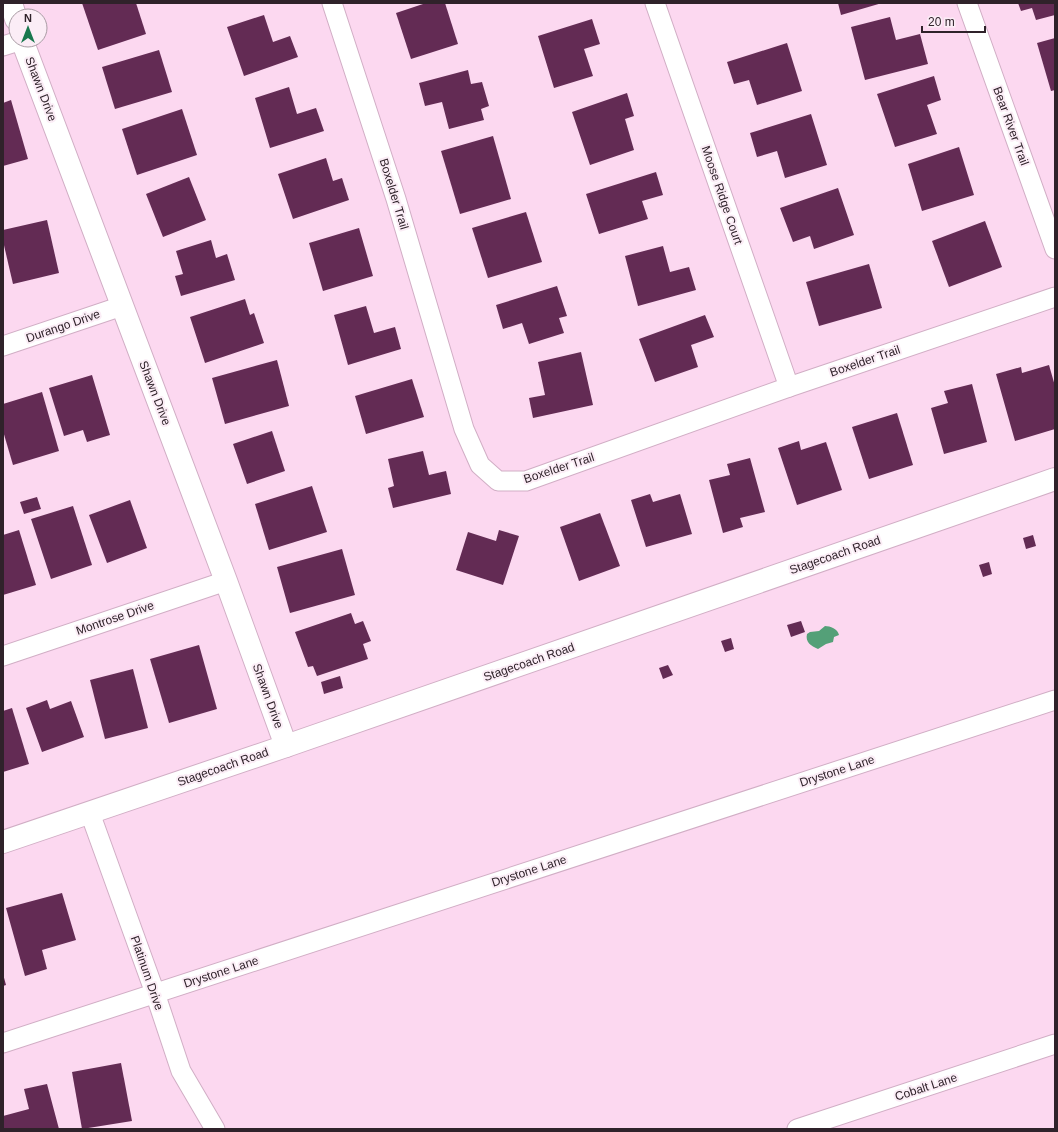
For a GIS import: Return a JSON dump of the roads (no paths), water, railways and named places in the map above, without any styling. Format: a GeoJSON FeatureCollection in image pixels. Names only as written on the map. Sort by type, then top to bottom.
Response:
{"type":"FeatureCollection","features":[{"type":"Feature","properties":{"kind":"main road","name":"Shawn Drive"},"geometry":{"type":"LineString","coordinates":[[25,48],[226,581],[286,746]]}},
{"type":"Feature","properties":{"kind":"main road","name":"Stagecoach Road"},"geometry":{"type":"LineString","coordinates":[[3,842],[286,746],[1055,479]]}},
{"type":"Feature","properties":{"kind":"street","name":"Boxelder Trail"},"geometry":{"type":"LineString","coordinates":[[332,3],[396,199],[464,429],[480,465],[498,481],[526,481],[789,387],[1055,297]]}},
{"type":"Feature","properties":{"kind":"street","name":"Moose Ridge Court"},"geometry":{"type":"LineString","coordinates":[[655,3],[789,387]]}},
{"type":"Feature","properties":{"kind":"street","name":"Bear River Trail"},"geometry":{"type":"LineString","coordinates":[[967,3],[1055,249]]}},
{"type":"Feature","properties":{"kind":"street","name":"Durango Drive"},"geometry":{"type":"LineString","coordinates":[[3,346],[122,306]]}},
{"type":"Feature","properties":{"kind":"street","name":"Montrose Drive"},"geometry":{"type":"LineString","coordinates":[[3,656],[226,581]]}},
{"type":"Feature","properties":{"kind":"street","name":"Drystone Lane"},"geometry":{"type":"LineString","coordinates":[[3,1043],[1055,700]]}},
{"type":"Feature","properties":{"kind":"street","name":"Platinum Drive"},"geometry":{"type":"LineString","coordinates":[[90,813],[155,993],[181,1071],[215,1129]]}},
{"type":"Feature","properties":{"kind":"street","name":"Cobalt Lane"},"geometry":{"type":"LineString","coordinates":[[797,1129],[1055,1044]]}}]}
